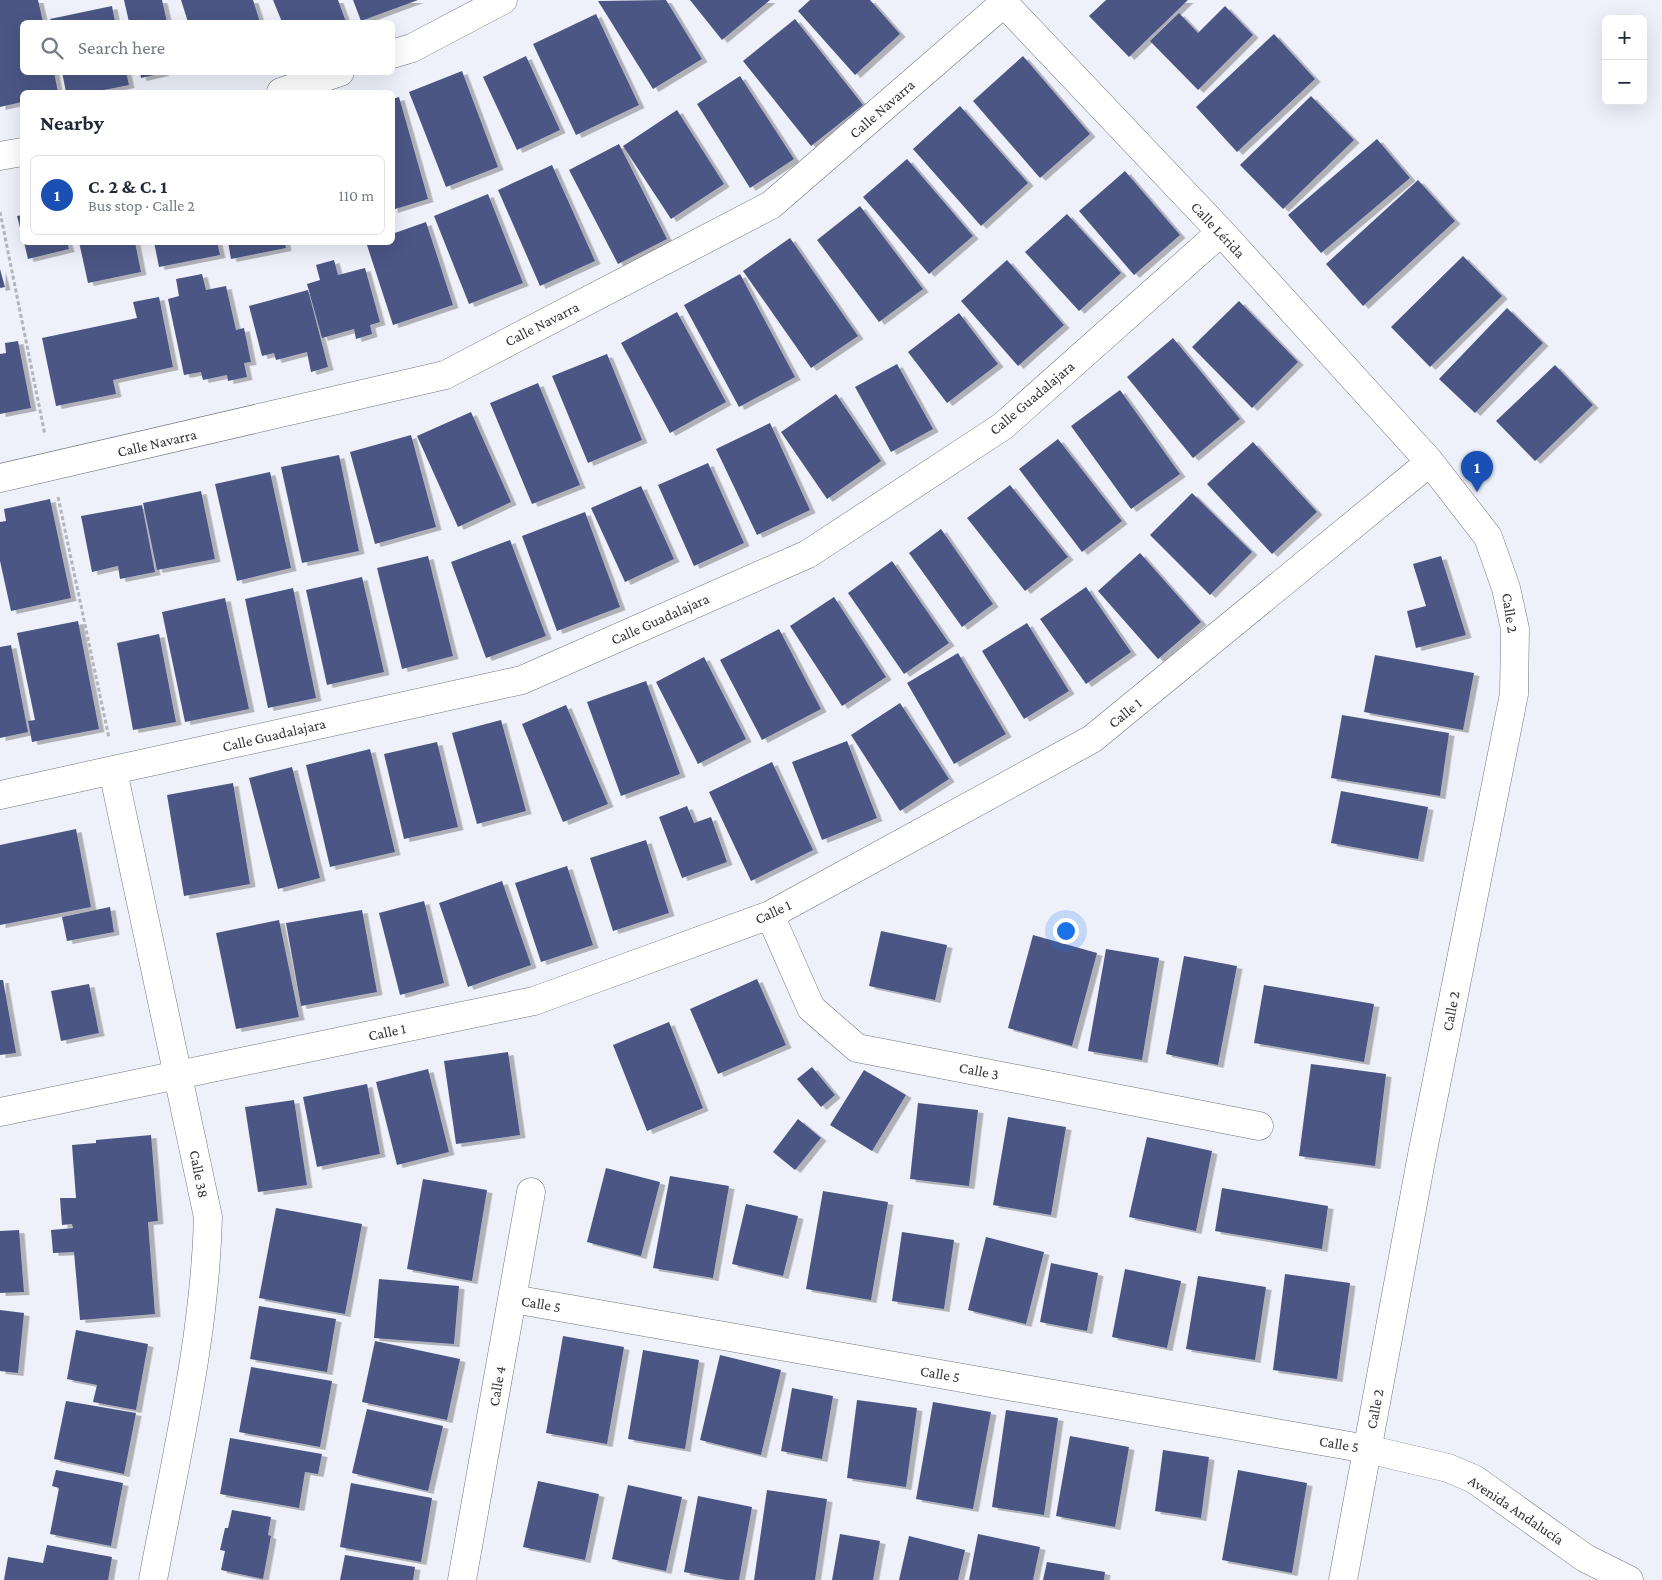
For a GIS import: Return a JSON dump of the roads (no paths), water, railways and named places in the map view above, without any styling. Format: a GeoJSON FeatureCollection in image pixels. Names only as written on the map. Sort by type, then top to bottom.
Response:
{"type":"FeatureCollection","features":[{"type":"Feature","properties":{"kind":"street"},"geometry":{"type":"LineString","coordinates":[[395,53],[412,48],[503,0]]}},
{"type":"Feature","properties":{"kind":"street","name":"Calle Lérida"},"geometry":{"type":"LineString","coordinates":[[1003,2],[1221,232],[1430,462]]}},
{"type":"Feature","properties":{"kind":"street","name":"Calle Navarra"},"geometry":{"type":"LineString","coordinates":[[0,478],[445,375],[771,205],[1003,2]]}},
{"type":"Feature","properties":{"kind":"street"},"geometry":{"type":"LineString","coordinates":[[287,90],[331,75]]}},
{"type":"Feature","properties":{"kind":"street"},"geometry":{"type":"LineString","coordinates":[[0,156],[20,152]]}},
{"type":"Feature","properties":{"kind":"street","name":"Calle Guadalajara"},"geometry":{"type":"LineString","coordinates":[[0,795],[522,680],[808,554],[1003,426],[1221,232]]}},
{"type":"Feature","properties":{"kind":"street","name":"Calle 1"},"geometry":{"type":"LineString","coordinates":[[0,1112],[534,1001],[770,915],[1092,739],[1430,462]]}},
{"type":"Feature","properties":{"kind":"street","name":"Calle 2"},"geometry":{"type":"LineString","coordinates":[[1343,1580],[1422,1155],[1514,694],[1515,628],[1506,588],[1488,537],[1430,462]]}},
{"type":"Feature","properties":{"kind":"street","name":"Calle 38"},"geometry":{"type":"LineString","coordinates":[[113,771],[208,1217],[207,1261],[200,1326],[153,1580]]}},
{"type":"Feature","properties":{"kind":"street","name":"Calle 3"},"geometry":{"type":"LineString","coordinates":[[770,915],[811,1008],[857,1048],[1260,1126]]}},
{"type":"Feature","properties":{"kind":"street","name":"Calle 4"},"geometry":{"type":"LineString","coordinates":[[462,1580],[531,1192]]}},
{"type":"Feature","properties":{"kind":"street","name":"Calle 5"},"geometry":{"type":"LineString","coordinates":[[513,1299],[1367,1448]]}},
{"type":"Feature","properties":{"kind":"street","name":"Avenida Andalucía"},"geometry":{"type":"LineString","coordinates":[[1367,1448],[1448,1468],[1474,1479],[1585,1558],[1629,1580]]}},
{"type":"Feature","properties":{"kind":"place","name":"C. 2 & C. 1"},"geometry":{"type":"Point","coordinates":[1477,492]}}]}
